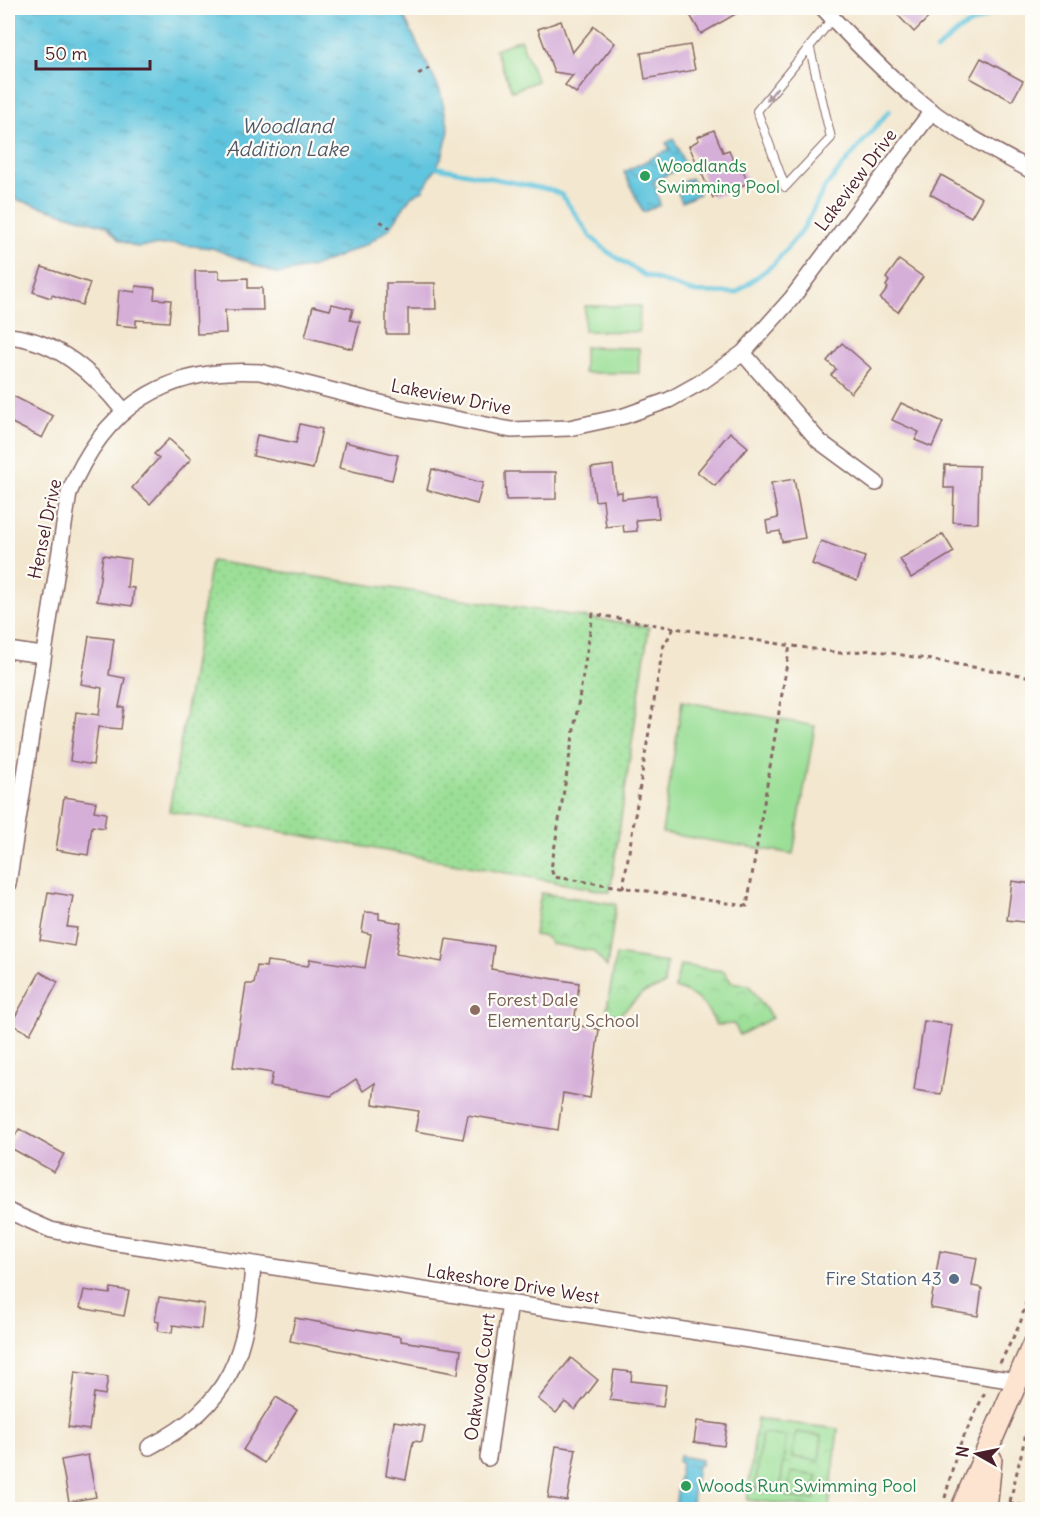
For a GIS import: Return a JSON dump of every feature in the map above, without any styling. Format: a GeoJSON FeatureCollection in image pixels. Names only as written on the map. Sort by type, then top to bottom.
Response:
{"type":"FeatureCollection","features":[{"type":"Feature","properties":{"kind":"street"},"geometry":{"type":"LineString","coordinates":[[828,13],[863,50],[932,111],[986,146],[1032,171]]}},
{"type":"Feature","properties":{"kind":"street","name":"Lakeview Drive"},"geometry":{"type":"LineString","coordinates":[[123,410],[172,383],[200,374],[240,371],[260,372],[465,422],[511,430],[569,428],[624,416],[669,400],[703,381],[743,353],[792,298],[932,111]]}},
{"type":"Feature","properties":{"kind":"street"},"geometry":{"type":"LineString","coordinates":[[8,336],[42,343],[73,359],[108,392],[123,410]]}},
{"type":"Feature","properties":{"kind":"street"},"geometry":{"type":"LineString","coordinates":[[743,353],[819,441],[876,483]]}},
{"type":"Feature","properties":{"kind":"street","name":"Hensel Drive"},"geometry":{"type":"LineString","coordinates":[[8,884],[69,493],[77,473],[99,436],[123,410]]}},
{"type":"Feature","properties":{"kind":"street"},"geometry":{"type":"LineString","coordinates":[[8,650],[42,655]]}},
{"type":"Feature","properties":{"kind":"street","name":"Lakeshore Drive West"},"geometry":{"type":"LineString","coordinates":[[8,1211],[51,1230],[253,1265],[1016,1382]]}},
{"type":"Feature","properties":{"kind":"street"},"geometry":{"type":"LineString","coordinates":[[149,1447],[172,1435],[195,1417],[228,1379],[241,1350],[253,1265]]}},
{"type":"Feature","properties":{"kind":"street","name":"Oakwood Court"},"geometry":{"type":"LineString","coordinates":[[488,1458],[510,1303]]}},
{"type":"Feature","properties":{"kind":"street"},"geometry":{"type":"LineString","coordinates":[[952,1507],[993,1441],[1032,1347]]}},
{"type":"Feature","properties":{"kind":"street"},"geometry":{"type":"LineString","coordinates":[[986,1509],[993,1441]]}},
{"type":"Feature","properties":{"kind":"lane"},"geometry":{"type":"LineString","coordinates":[[810,49],[831,138],[785,187],[757,111],[810,49],[828,13]]}},
{"type":"Feature","properties":{"kind":"path"},"geometry":{"type":"LineString","coordinates":[[418,74],[429,68]]}},
{"type":"Feature","properties":{"kind":"path"},"geometry":{"type":"LineString","coordinates":[[380,221],[390,228]]}},
{"type":"Feature","properties":{"kind":"path"},"geometry":{"type":"LineString","coordinates":[[790,645],[747,906],[554,877],[552,869],[593,614],[674,628],[790,645],[840,653],[873,650],[1032,677]]}},
{"type":"Feature","properties":{"kind":"path"},"geometry":{"type":"LineString","coordinates":[[623,888],[663,647],[674,628]]}},
{"type":"Feature","properties":{"kind":"path"},"geometry":{"type":"LineString","coordinates":[[952,1507],[959,1445],[1016,1332],[1027,1299]]}},
{"type":"Feature","properties":{"kind":"path"},"geometry":{"type":"LineString","coordinates":[[1008,1509],[1032,1408]]}},
{"type":"Feature","properties":{"kind":"path"},"geometry":{"type":"LineString","coordinates":[[1009,1503],[1032,1507]]}},
{"type":"Feature","properties":{"kind":"green space"},"geometry":{"type":"Polygon","coordinates":[[[520,39],[537,81],[512,91],[495,50],[520,39]]]}},
{"type":"Feature","properties":{"kind":"green space"},"geometry":{"type":"Polygon","coordinates":[[[585,306],[640,306],[639,332],[584,331],[585,306]]]}},
{"type":"Feature","properties":{"kind":"green space"},"geometry":{"type":"Polygon","coordinates":[[[584,347],[639,348],[639,373],[584,373],[584,347]]]}},
{"type":"Feature","properties":{"kind":"green space"},"geometry":{"type":"Polygon","coordinates":[[[211,561],[649,627],[610,892],[169,811],[211,561]]]}},
{"type":"Feature","properties":{"kind":"green space"},"geometry":{"type":"Polygon","coordinates":[[[682,701],[815,726],[793,854],[662,833],[682,701]]]}},
{"type":"Feature","properties":{"kind":"green space"},"geometry":{"type":"Polygon","coordinates":[[[541,893],[616,904],[607,967],[593,951],[551,944],[546,937],[534,935],[541,893]]]}},
{"type":"Feature","properties":{"kind":"green space"},"geometry":{"type":"Polygon","coordinates":[[[616,955],[667,963],[664,985],[643,993],[619,1015],[610,1014],[607,1008],[616,955]]]}},
{"type":"Feature","properties":{"kind":"green space"},"geometry":{"type":"Polygon","coordinates":[[[680,965],[724,971],[731,982],[749,985],[772,1018],[740,1035],[734,1024],[716,1025],[700,1001],[675,988],[680,965]]]}},
{"type":"Feature","properties":{"kind":"green space"},"geometry":{"type":"Polygon","coordinates":[[[757,1419],[838,1429],[829,1509],[747,1500],[757,1419]]]}},
{"type":"Feature","properties":{"kind":"green space"},"geometry":{"type":"Polygon","coordinates":[[[796,1432],[822,1436],[819,1461],[792,1457],[796,1432]]]}},
{"type":"Feature","properties":{"kind":"green space"},"geometry":{"type":"Polygon","coordinates":[[[762,1433],[786,1437],[780,1491],[755,1488],[762,1433]]]}},
{"type":"Feature","properties":{"kind":"green space"},"geometry":{"type":"Polygon","coordinates":[[[791,1472],[817,1476],[814,1500],[787,1497],[791,1472]]]}},
{"type":"Feature","properties":{"kind":"water","name":"Woodland Addition Lake"},"geometry":{"type":"Polygon","coordinates":[[[8,8],[400,8],[440,91],[449,130],[442,157],[423,190],[411,196],[390,228],[367,244],[313,267],[278,274],[212,248],[174,244],[137,247],[119,240],[106,226],[8,197],[8,8]]]}},
{"type":"Feature","properties":{"kind":"water","name":"Woodlands Swimming Pool"},"geometry":{"type":"Polygon","coordinates":[[[674,139],[685,166],[654,181],[660,205],[643,212],[624,172],[670,149],[666,143],[674,139]]]}},
{"type":"Feature","properties":{"kind":"water"},"geometry":{"type":"Polygon","coordinates":[[[691,178],[699,194],[682,202],[675,186],[691,178]]]}},
{"type":"Feature","properties":{"kind":"water","name":"Woods Run Swimming Pool"},"geometry":{"type":"Polygon","coordinates":[[[679,1456],[701,1460],[701,1465],[697,1465],[691,1509],[675,1508],[681,1463],[678,1462],[679,1456]]]}},
{"type":"Feature","properties":{"kind":"building"},"geometry":{"type":"Polygon","coordinates":[[[703,8],[746,8],[701,34],[690,15],[703,8]]]}},
{"type":"Feature","properties":{"kind":"building"},"geometry":{"type":"Polygon","coordinates":[[[891,8],[920,8],[929,17],[914,32],[891,8]]]}},
{"type":"Feature","properties":{"kind":"building"},"geometry":{"type":"Polygon","coordinates":[[[561,21],[572,53],[594,26],[615,43],[576,93],[565,85],[573,75],[554,72],[538,29],[561,21]]]}},
{"type":"Feature","properties":{"kind":"building"},"geometry":{"type":"Polygon","coordinates":[[[690,45],[695,70],[645,79],[641,53],[690,45]]]}},
{"type":"Feature","properties":{"kind":"building"},"geometry":{"type":"Polygon","coordinates":[[[981,58],[1023,81],[1012,101],[970,78],[981,58]]]}},
{"type":"Feature","properties":{"kind":"building"},"geometry":{"type":"Polygon","coordinates":[[[714,130],[723,152],[729,150],[733,160],[738,158],[748,183],[713,198],[689,146],[699,140],[697,137],[714,130]]]}},
{"type":"Feature","properties":{"kind":"building"},"geometry":{"type":"Polygon","coordinates":[[[941,175],[982,198],[971,217],[930,194],[941,175]]]}},
{"type":"Feature","properties":{"kind":"building"},"geometry":{"type":"Polygon","coordinates":[[[899,260],[923,277],[898,312],[880,299],[888,288],[886,286],[889,281],[886,278],[899,260]]]}},
{"type":"Feature","properties":{"kind":"building"},"geometry":{"type":"Polygon","coordinates":[[[42,267],[90,283],[82,305],[52,295],[51,298],[33,292],[42,267]]]}},
{"type":"Feature","properties":{"kind":"building"},"geometry":{"type":"Polygon","coordinates":[[[195,271],[219,271],[219,279],[248,278],[248,288],[262,288],[263,310],[225,310],[226,333],[197,334],[195,271]]]}},
{"type":"Feature","properties":{"kind":"building"},"geometry":{"type":"Polygon","coordinates":[[[386,283],[435,283],[436,309],[408,309],[408,334],[386,334],[386,283]]]}},
{"type":"Feature","properties":{"kind":"building"},"geometry":{"type":"Polygon","coordinates":[[[136,286],[155,288],[154,299],[171,300],[169,322],[136,320],[136,327],[116,325],[119,290],[135,292],[136,286]]]}},
{"type":"Feature","properties":{"kind":"building"},"geometry":{"type":"Polygon","coordinates":[[[332,304],[353,309],[350,320],[360,322],[353,349],[305,337],[313,306],[330,310],[332,304]]]}},
{"type":"Feature","properties":{"kind":"building"},"geometry":{"type":"Polygon","coordinates":[[[842,343],[871,368],[851,393],[831,375],[836,369],[827,361],[842,343]]]}},
{"type":"Feature","properties":{"kind":"building"},"geometry":{"type":"Polygon","coordinates":[[[13,396],[53,416],[42,438],[8,421],[8,408],[13,396]]]}},
{"type":"Feature","properties":{"kind":"building"},"geometry":{"type":"Polygon","coordinates":[[[901,403],[943,422],[932,447],[915,440],[919,432],[892,420],[901,403]]]}},
{"type":"Feature","properties":{"kind":"building"},"geometry":{"type":"Polygon","coordinates":[[[300,424],[322,429],[313,469],[253,456],[257,435],[296,443],[300,424]]]}},
{"type":"Feature","properties":{"kind":"building"},"geometry":{"type":"Polygon","coordinates":[[[730,432],[748,447],[715,486],[697,472],[730,432]]]}},
{"type":"Feature","properties":{"kind":"building"},"geometry":{"type":"Polygon","coordinates":[[[169,439],[191,459],[150,504],[132,488],[159,458],[154,454],[169,439]]]}},
{"type":"Feature","properties":{"kind":"building"},"geometry":{"type":"Polygon","coordinates":[[[345,442],[398,455],[392,480],[339,468],[345,442]]]}},
{"type":"Feature","properties":{"kind":"building"},"geometry":{"type":"Polygon","coordinates":[[[613,465],[616,493],[622,492],[622,499],[656,495],[659,518],[636,520],[637,531],[624,532],[623,525],[606,527],[603,500],[595,501],[591,468],[613,465]]]}},
{"type":"Feature","properties":{"kind":"building"},"geometry":{"type":"Polygon","coordinates":[[[945,465],[979,466],[978,523],[953,522],[954,488],[944,488],[945,465]]]}},
{"type":"Feature","properties":{"kind":"building"},"geometry":{"type":"Polygon","coordinates":[[[432,469],[483,483],[477,504],[427,490],[432,469]]]}},
{"type":"Feature","properties":{"kind":"building"},"geometry":{"type":"Polygon","coordinates":[[[505,472],[556,472],[556,499],[506,500],[505,472]]]}},
{"type":"Feature","properties":{"kind":"building"},"geometry":{"type":"Polygon","coordinates":[[[794,479],[805,538],[782,542],[780,531],[768,533],[766,521],[778,518],[771,483],[794,479]]]}},
{"type":"Feature","properties":{"kind":"building"},"geometry":{"type":"Polygon","coordinates":[[[943,534],[954,552],[911,578],[900,559],[943,534]]]}},
{"type":"Feature","properties":{"kind":"building"},"geometry":{"type":"Polygon","coordinates":[[[821,541],[865,557],[857,581],[812,564],[821,541]]]}},
{"type":"Feature","properties":{"kind":"building"},"geometry":{"type":"Polygon","coordinates":[[[103,555],[130,559],[127,587],[134,588],[132,606],[97,601],[103,555]]]}},
{"type":"Feature","properties":{"kind":"building"},"geometry":{"type":"Polygon","coordinates":[[[89,636],[114,639],[109,675],[125,678],[119,707],[124,707],[121,729],[98,727],[93,765],[70,761],[76,712],[99,715],[102,688],[81,684],[89,636]]]}},
{"type":"Feature","properties":{"kind":"building"},"geometry":{"type":"Polygon","coordinates":[[[64,797],[96,802],[94,811],[106,813],[104,828],[92,826],[88,855],[56,850],[64,797]]]}},
{"type":"Feature","properties":{"kind":"building"},"geometry":{"type":"Polygon","coordinates":[[[1012,881],[1032,884],[1032,923],[1007,920],[1012,881]]]}},
{"type":"Feature","properties":{"kind":"building"},"geometry":{"type":"Polygon","coordinates":[[[48,892],[73,896],[67,927],[77,928],[74,946],[40,940],[48,892]]]}},
{"type":"Feature","properties":{"kind":"building"},"geometry":{"type":"Polygon","coordinates":[[[365,912],[379,913],[379,919],[401,923],[396,954],[442,962],[446,939],[494,946],[491,969],[579,983],[574,1025],[599,1029],[590,1098],[563,1093],[558,1130],[468,1115],[463,1139],[415,1131],[419,1111],[373,1104],[375,1083],[363,1091],[356,1079],[331,1096],[270,1086],[273,1073],[233,1067],[246,984],[254,984],[257,966],[266,967],[267,961],[308,966],[310,959],[365,968],[371,934],[362,932],[365,912]]]}},
{"type":"Feature","properties":{"kind":"building"},"geometry":{"type":"Polygon","coordinates":[[[40,972],[58,982],[30,1034],[11,1024],[40,972]]]}},
{"type":"Feature","properties":{"kind":"building"},"geometry":{"type":"Polygon","coordinates":[[[924,1021],[952,1025],[941,1094],[914,1090],[924,1021]]]}},
{"type":"Feature","properties":{"kind":"building"},"geometry":{"type":"Polygon","coordinates":[[[19,1129],[64,1154],[54,1172],[9,1147],[19,1129]]]}},
{"type":"Feature","properties":{"kind":"building","name":"Fire Station 43"},"geometry":{"type":"Polygon","coordinates":[[[940,1251],[977,1258],[972,1286],[982,1288],[978,1316],[930,1308],[940,1251]]]}},
{"type":"Feature","properties":{"kind":"building"},"geometry":{"type":"Polygon","coordinates":[[[111,1288],[129,1291],[124,1316],[80,1308],[84,1290],[110,1294],[111,1288]]]}},
{"type":"Feature","properties":{"kind":"building"},"geometry":{"type":"Polygon","coordinates":[[[159,1297],[204,1304],[201,1329],[173,1325],[172,1333],[158,1331],[159,1322],[155,1321],[159,1297]]]}},
{"type":"Feature","properties":{"kind":"building"},"geometry":{"type":"Polygon","coordinates":[[[295,1318],[401,1337],[401,1341],[461,1350],[458,1374],[290,1341],[295,1318]]]}},
{"type":"Feature","properties":{"kind":"building"},"geometry":{"type":"Polygon","coordinates":[[[571,1358],[598,1380],[575,1410],[565,1402],[556,1413],[538,1399],[571,1358]]]}},
{"type":"Feature","properties":{"kind":"building"},"geometry":{"type":"Polygon","coordinates":[[[614,1370],[632,1372],[631,1381],[666,1385],[663,1407],[610,1400],[614,1370]]]}},
{"type":"Feature","properties":{"kind":"building"},"geometry":{"type":"Polygon","coordinates":[[[75,1372],[108,1377],[105,1395],[94,1393],[89,1430],[68,1427],[75,1372]]]}},
{"type":"Feature","properties":{"kind":"building"},"geometry":{"type":"Polygon","coordinates":[[[276,1397],[297,1410],[264,1463],[243,1450],[276,1397]]]}},
{"type":"Feature","properties":{"kind":"building"},"geometry":{"type":"Polygon","coordinates":[[[394,1421],[425,1426],[422,1442],[413,1441],[406,1479],[386,1475],[394,1421]]]}},
{"type":"Feature","properties":{"kind":"building"},"geometry":{"type":"Polygon","coordinates":[[[697,1421],[727,1425],[724,1446],[694,1442],[697,1421]]]}},
{"type":"Feature","properties":{"kind":"building"},"geometry":{"type":"Polygon","coordinates":[[[556,1446],[576,1449],[567,1501],[548,1498],[556,1446]]]}},
{"type":"Feature","properties":{"kind":"building"},"geometry":{"type":"Polygon","coordinates":[[[88,1455],[96,1497],[69,1502],[61,1460],[88,1455]]]}},
{"type":"Feature","properties":{"kind":"waterway"},"geometry":{"type":"LineString","coordinates":[[936,50],[961,29],[1002,8]]}},
{"type":"Feature","properties":{"kind":"waterway"},"geometry":{"type":"LineString","coordinates":[[436,167],[551,190],[562,195],[591,237],[608,252],[644,275],[694,292],[736,293],[774,264],[803,229],[825,187],[889,111]]}},
{"type":"Feature","properties":{"kind":"place","name":"Woodlands Swimming Pool"},"geometry":{"type":"Point","coordinates":[645,176]}},
{"type":"Feature","properties":{"kind":"place","name":"Forest Dale Elementary School"},"geometry":{"type":"Point","coordinates":[475,1010]}},
{"type":"Feature","properties":{"kind":"place","name":"Fire Station 43"},"geometry":{"type":"Point","coordinates":[954,1279]}},
{"type":"Feature","properties":{"kind":"place","name":"Woods Run Swimming Pool"},"geometry":{"type":"Point","coordinates":[686,1486]}}]}
